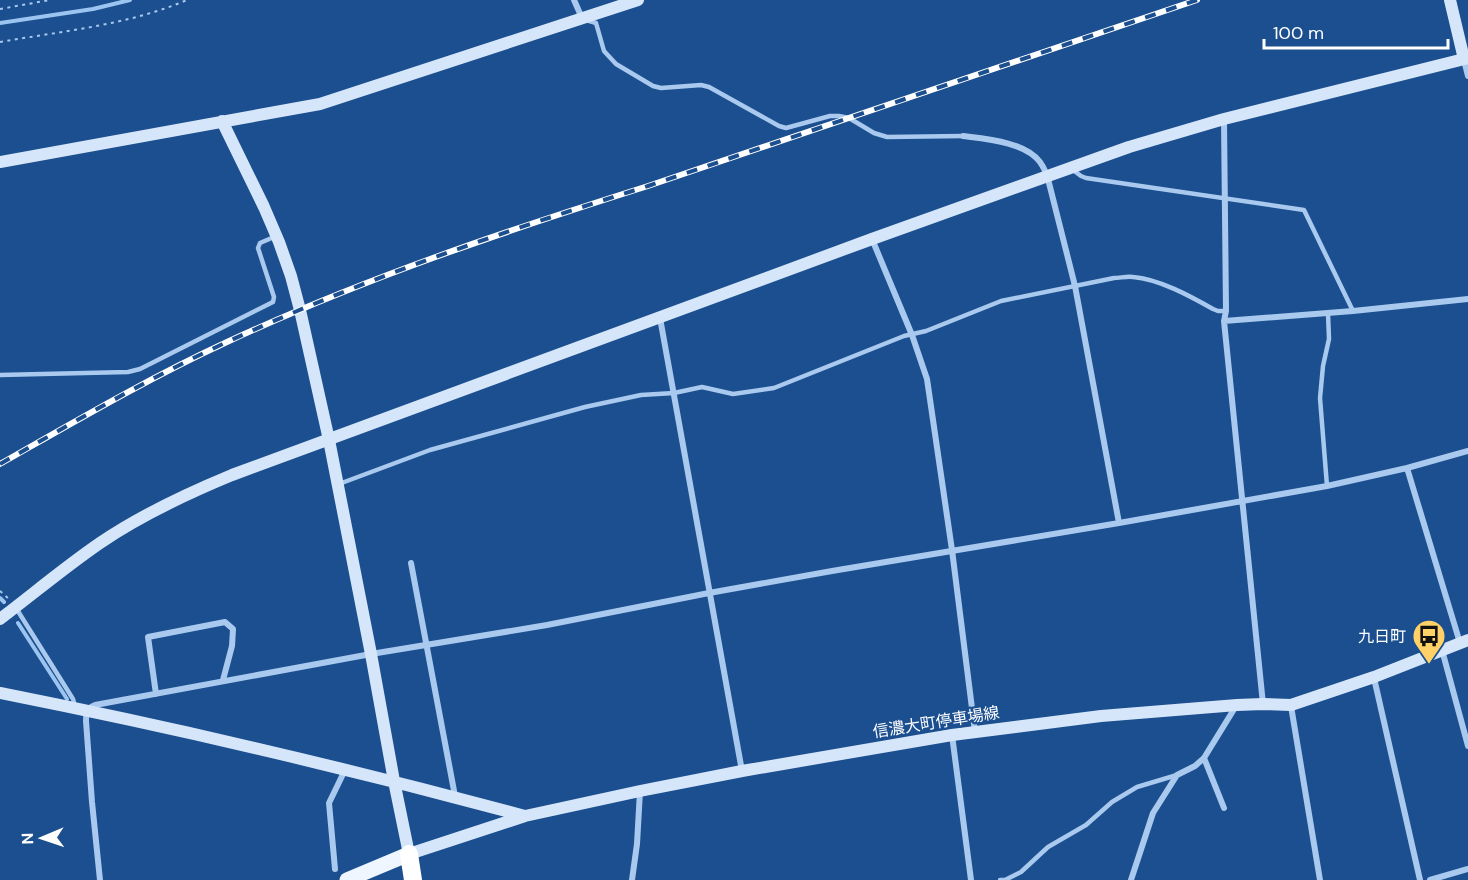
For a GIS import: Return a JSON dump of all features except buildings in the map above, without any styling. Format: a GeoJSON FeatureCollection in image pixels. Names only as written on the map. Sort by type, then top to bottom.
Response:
{"type":"FeatureCollection","features":[{"type":"Feature","properties":{"kind":"highway"},"geometry":{"type":"LineString","coordinates":[[409,854],[413,880]]}},
{"type":"Feature","properties":{"kind":"main road"},"geometry":{"type":"LineString","coordinates":[[347,880],[409,854]]}},
{"type":"Feature","properties":{"kind":"street"},"geometry":{"type":"LineString","coordinates":[[574,0],[582,18]]}},
{"type":"Feature","properties":{"kind":"street"},"geometry":{"type":"LineString","coordinates":[[0,162],[320,104],[638,0]]}},
{"type":"Feature","properties":{"kind":"street"},"geometry":{"type":"LineString","coordinates":[[1450,0],[1466,58],[1468,76]]}},
{"type":"Feature","properties":{"kind":"street"},"geometry":{"type":"LineString","coordinates":[[0,619],[100,543],[185,495],[232,475],[1047,175],[1129,147],[1224,119],[1466,58]]}},
{"type":"Feature","properties":{"kind":"street"},"geometry":{"type":"LineString","coordinates":[[1224,119],[1226,311],[1224,321],[1263,704]]}},
{"type":"Feature","properties":{"kind":"street"},"geometry":{"type":"LineString","coordinates":[[222,121],[276,236],[291,276],[300,310],[338,484],[409,854]]}},
{"type":"Feature","properties":{"kind":"street"},"geometry":{"type":"LineString","coordinates":[[963,136],[991,139],[1029,152],[1040,162],[1047,175],[1075,286],[1119,523]]}},
{"type":"Feature","properties":{"kind":"street"},"geometry":{"type":"LineString","coordinates":[[872,239],[912,335],[927,379],[975,732]]}},
{"type":"Feature","properties":{"kind":"street"},"geometry":{"type":"LineString","coordinates":[[1224,321],[1468,299]]}},
{"type":"Feature","properties":{"kind":"street"},"geometry":{"type":"LineString","coordinates":[[660,318],[742,771]]}},
{"type":"Feature","properties":{"kind":"street"},"geometry":{"type":"LineString","coordinates":[[81,710],[95,705],[223,680],[547,625],[709,593],[1327,486],[1407,468],[1467,449]]}},
{"type":"Feature","properties":{"kind":"street"},"geometry":{"type":"LineString","coordinates":[[1407,468],[1464,642]]}},
{"type":"Feature","properties":{"kind":"street"},"geometry":{"type":"LineString","coordinates":[[411,563],[455,797]]}},
{"type":"Feature","properties":{"kind":"street"},"geometry":{"type":"LineString","coordinates":[[156,694],[148,637],[225,622],[233,629],[232,646],[223,680]]}},
{"type":"Feature","properties":{"kind":"street","name":"信濃大町停車場線"},"geometry":{"type":"LineString","coordinates":[[409,854],[525,816],[742,771],[952,735],[1101,716],[1237,705],[1291,705],[1374,677],[1464,642]]}},
{"type":"Feature","properties":{"kind":"street"},"geometry":{"type":"LineString","coordinates":[[1442,650],[1468,746]]}},
{"type":"Feature","properties":{"kind":"street"},"geometry":{"type":"LineString","coordinates":[[1374,677],[1420,880]]}},
{"type":"Feature","properties":{"kind":"street"},"geometry":{"type":"LineString","coordinates":[[0,693],[394,781],[525,816]]}},
{"type":"Feature","properties":{"kind":"street"},"geometry":{"type":"LineString","coordinates":[[1131,880],[1153,813],[1177,775],[1195,766],[1204,758],[1237,705]]}},
{"type":"Feature","properties":{"kind":"street"},"geometry":{"type":"LineString","coordinates":[[1291,705],[1320,880]]}},
{"type":"Feature","properties":{"kind":"street"},"geometry":{"type":"LineString","coordinates":[[81,710],[100,880]]}},
{"type":"Feature","properties":{"kind":"street"},"geometry":{"type":"LineString","coordinates":[[952,735],[971,880]]}},
{"type":"Feature","properties":{"kind":"street"},"geometry":{"type":"LineString","coordinates":[[1204,758],[1224,808]]}},
{"type":"Feature","properties":{"kind":"street"},"geometry":{"type":"LineString","coordinates":[[335,869],[329,803],[345,770]]}},
{"type":"Feature","properties":{"kind":"street"},"geometry":{"type":"LineString","coordinates":[[632,880],[640,791]]}},
{"type":"Feature","properties":{"kind":"street"},"geometry":{"type":"LineString","coordinates":[[1430,880],[1468,869]]}},
{"type":"Feature","properties":{"kind":"lane"},"geometry":{"type":"LineString","coordinates":[[582,18],[596,23],[604,51],[616,64],[653,87],[700,85],[710,87],[786,128],[830,116],[839,116],[849,118],[874,133],[887,137],[963,136]]}},
{"type":"Feature","properties":{"kind":"lane"},"geometry":{"type":"LineString","coordinates":[[1069,168],[1086,178],[1304,210],[1353,311]]}},
{"type":"Feature","properties":{"kind":"lane"},"geometry":{"type":"LineString","coordinates":[[0,375],[128,372],[151,364],[273,302],[274,297],[258,248],[260,243],[276,236]]}},
{"type":"Feature","properties":{"kind":"lane"},"geometry":{"type":"LineString","coordinates":[[338,484],[430,450],[585,406],[640,395],[674,393],[702,387],[734,394],[774,388],[904,336],[1001,302],[1114,278],[1133,277],[1150,281],[1218,310],[1226,311]]}},
{"type":"Feature","properties":{"kind":"lane"},"geometry":{"type":"LineString","coordinates":[[1327,486],[1320,398],[1323,366],[1329,339],[1328,313]]}},
{"type":"Feature","properties":{"kind":"lane"},"geometry":{"type":"LineString","coordinates":[[15,608],[81,710]]}},
{"type":"Feature","properties":{"kind":"lane"},"geometry":{"type":"LineString","coordinates":[[1000,880],[1022,872],[1048,847],[1086,825],[1112,802],[1137,787],[1177,775]]}},
{"type":"Feature","properties":{"kind":"path"},"geometry":{"type":"LineString","coordinates":[[0,9],[50,0]]}},
{"type":"Feature","properties":{"kind":"path"},"geometry":{"type":"LineString","coordinates":[[0,42],[121,21],[165,9],[187,0]]}},
{"type":"Feature","properties":{"kind":"waterway"},"geometry":{"type":"LineString","coordinates":[[0,23],[93,9],[130,0]]}},
{"type":"Feature","properties":{"kind":"waterway"},"geometry":{"type":"LineString","coordinates":[[0,598],[4,602]]}},
{"type":"Feature","properties":{"kind":"waterway"},"geometry":{"type":"LineString","coordinates":[[18,623],[67,699]]}},
{"type":"Feature","properties":{"kind":"railway"},"geometry":{"type":"LineString","coordinates":[[0,464],[169,370],[330,297],[541,220],[1197,0]]}},
{"type":"Feature","properties":{"kind":"place","name":"九日町"},"geometry":{"type":"Point","coordinates":[1429,665]}}]}
